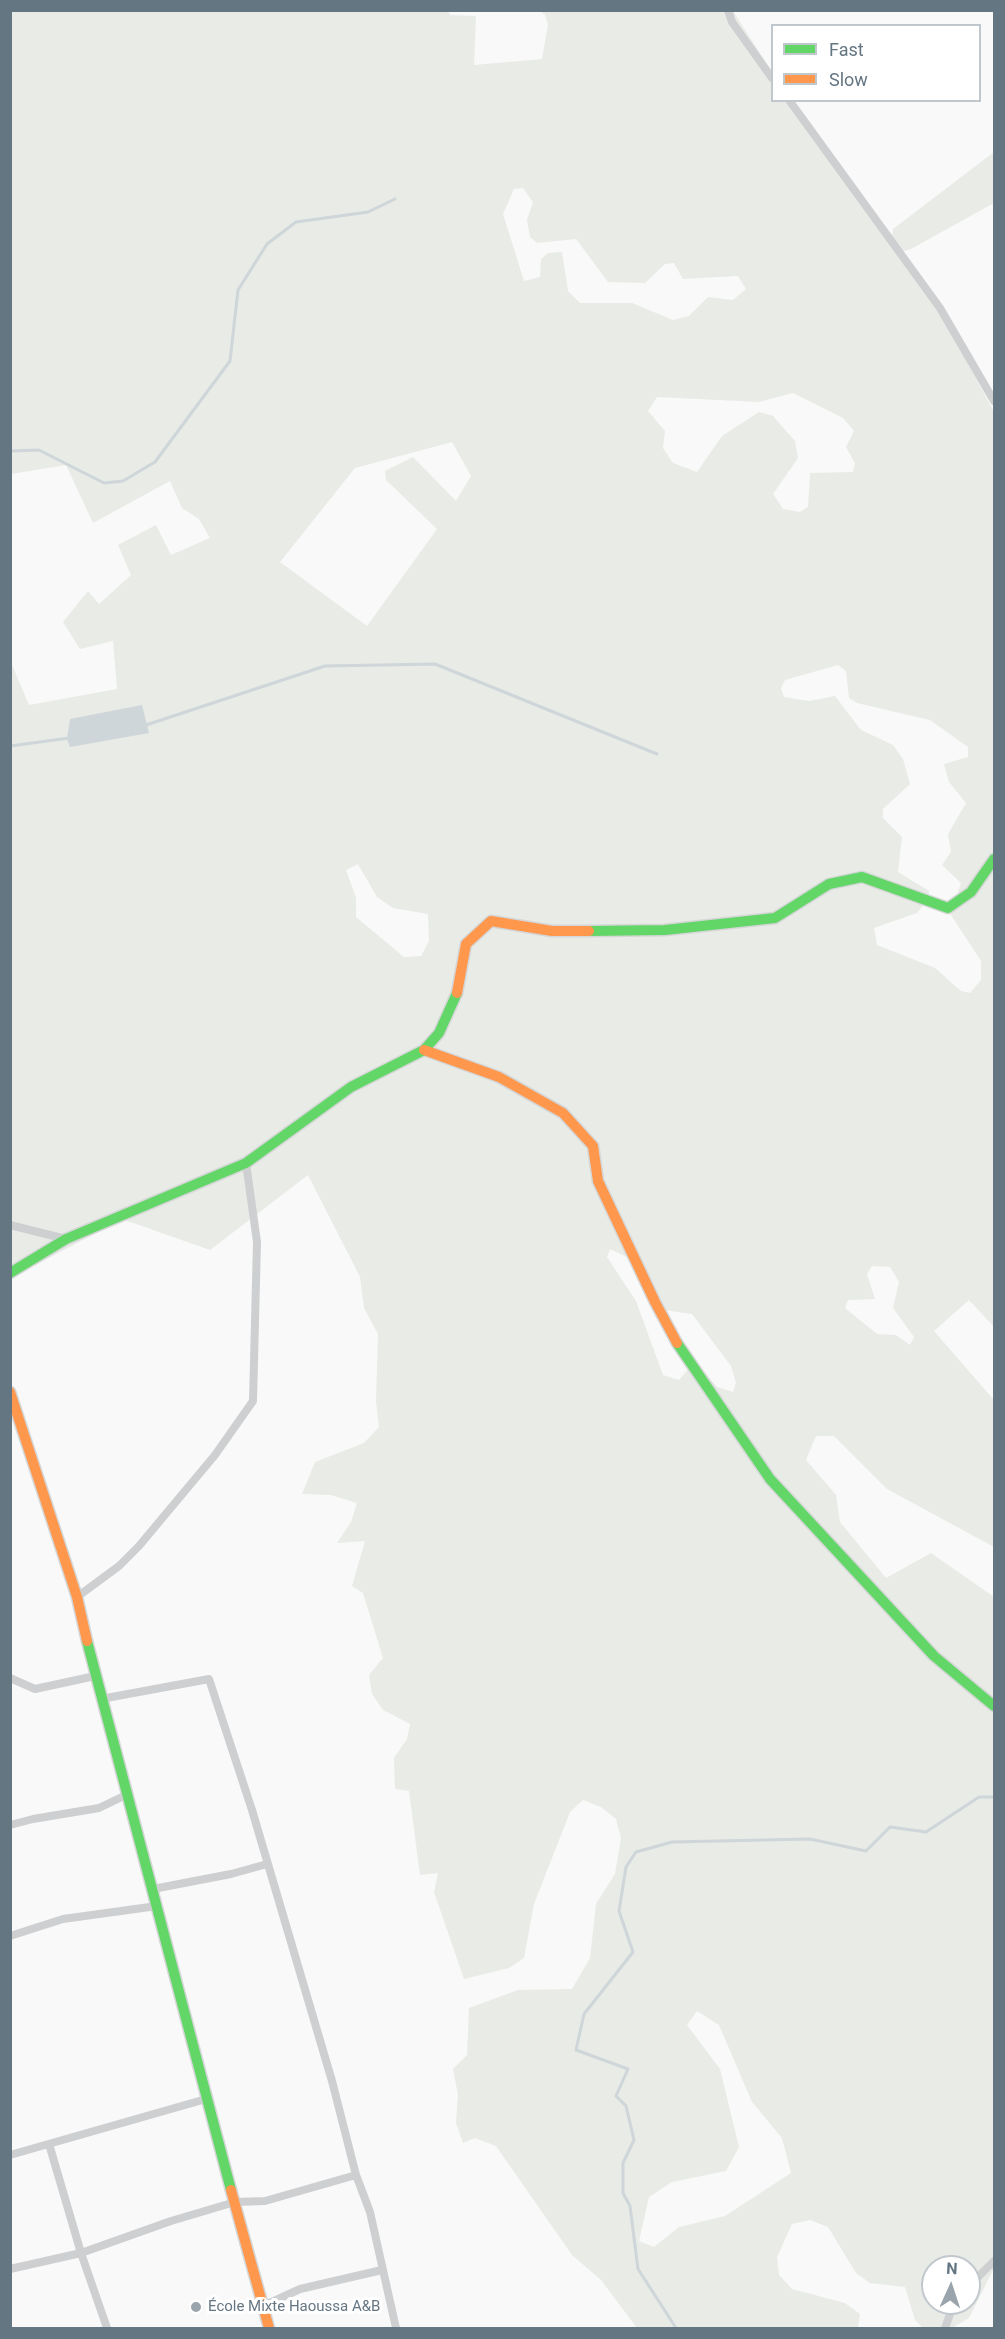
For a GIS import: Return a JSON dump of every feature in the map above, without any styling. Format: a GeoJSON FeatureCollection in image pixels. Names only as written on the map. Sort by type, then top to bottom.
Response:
{"type":"FeatureCollection","features":[{"type":"Feature","properties":{"kind":"street"},"geometry":{"type":"LineString","coordinates":[[728,10],[732,22],[771,77]]}},
{"type":"Feature","properties":{"kind":"street"},"geometry":{"type":"LineString","coordinates":[[790,102],[939,308],[994,401]]}},
{"type":"Feature","properties":{"kind":"street"},"geometry":{"type":"LineString","coordinates":[[10,1273],[66,1239],[246,1163],[351,1087],[424,1050],[439,1033],[460,988],[466,944],[491,921],[552,931],[665,930],[775,918],[830,884],[862,877],[948,908],[971,892],[994,859]]}},
{"type":"Feature","properties":{"kind":"street"},"geometry":{"type":"LineString","coordinates":[[424,1050],[499,1077],[563,1113],[593,1146],[598,1181],[655,1302],[675,1339],[770,1479],[934,1656],[994,1706]]}},
{"type":"Feature","properties":{"kind":"street"},"geometry":{"type":"LineString","coordinates":[[77,1597],[119,1566],[139,1546],[215,1455],[253,1401],[257,1242],[246,1163]]}},
{"type":"Feature","properties":{"kind":"street"},"geometry":{"type":"LineString","coordinates":[[10,1226],[66,1239]]}},
{"type":"Feature","properties":{"kind":"street"},"geometry":{"type":"LineString","coordinates":[[10,1392],[77,1597],[126,1795],[269,2328]]}},
{"type":"Feature","properties":{"kind":"street"},"geometry":{"type":"LineString","coordinates":[[10,1678],[35,1689],[95,1676]]}},
{"type":"Feature","properties":{"kind":"street"},"geometry":{"type":"LineString","coordinates":[[101,1699],[209,1679],[252,1810],[332,2081],[356,2175],[370,2212],[396,2328]]}},
{"type":"Feature","properties":{"kind":"street"},"geometry":{"type":"LineString","coordinates":[[10,1826],[33,1819],[99,1808],[126,1795]]}},
{"type":"Feature","properties":{"kind":"street"},"geometry":{"type":"LineString","coordinates":[[153,1889],[231,1874],[267,1864]]}},
{"type":"Feature","properties":{"kind":"street"},"geometry":{"type":"LineString","coordinates":[[10,1936],[63,1919],[157,1906]]}},
{"type":"Feature","properties":{"kind":"street"},"geometry":{"type":"LineString","coordinates":[[10,2155],[206,2099]]}},
{"type":"Feature","properties":{"kind":"street"},"geometry":{"type":"LineString","coordinates":[[49,2144],[81,2253],[107,2328]]}},
{"type":"Feature","properties":{"kind":"street"},"geometry":{"type":"LineString","coordinates":[[10,2269],[81,2253],[171,2221],[235,2202],[265,2201],[356,2175]]}},
{"type":"Feature","properties":{"kind":"street"},"geometry":{"type":"LineString","coordinates":[[981,2274],[994,2261]]}},
{"type":"Feature","properties":{"kind":"street"},"geometry":{"type":"LineString","coordinates":[[263,2306],[300,2289],[382,2270]]}},
{"type":"Feature","properties":{"kind":"shaded area"},"geometry":{"type":"Polygon","coordinates":[[[11,11],[448,11],[450,15],[476,16],[474,65],[542,59],[548,24],[545,15],[540,11],[733,11],[771,70],[771,102],[792,102],[942,315],[994,412],[994,1327],[969,1300],[934,1331],[994,1400],[994,1547],[887,1489],[834,1436],[816,1436],[806,1460],[836,1495],[840,1522],[886,1578],[931,1553],[994,1597],[994,2268],[981,2294],[981,2255],[921,2255],[921,2315],[970,2315],[952,2328],[923,2328],[915,2320],[905,2287],[870,2283],[856,2273],[828,2227],[810,2220],[792,2224],[777,2257],[779,2275],[792,2289],[845,2303],[860,2314],[858,2328],[637,2328],[601,2280],[572,2255],[496,2146],[475,2138],[463,2143],[456,2123],[458,2095],[453,2069],[467,2055],[469,2008],[518,1990],[572,1989],[590,1958],[596,1904],[615,1874],[621,1838],[616,1819],[601,1807],[583,1800],[570,1812],[534,1904],[524,1958],[509,1968],[464,1979],[434,1892],[438,1873],[420,1875],[409,1791],[395,1789],[394,1758],[407,1739],[410,1724],[383,1710],[372,1694],[369,1675],[383,1658],[363,1593],[352,1586],[365,1541],[337,1543],[351,1522],[357,1503],[331,1495],[302,1494],[315,1462],[364,1443],[379,1427],[376,1401],[378,1334],[364,1308],[360,1277],[308,1175],[210,1250],[122,1219],[34,1266],[11,1272],[10,660],[29,705],[117,689],[113,641],[80,649],[63,622],[88,591],[99,604],[131,575],[118,545],[156,525],[171,555],[210,538],[199,519],[182,508],[170,481],[93,523],[66,465],[11,474],[11,11]],[[523,188],[514,189],[503,214],[524,281],[540,277],[541,259],[548,253],[562,252],[568,291],[580,303],[632,303],[673,320],[689,316],[708,297],[733,300],[746,289],[738,276],[683,279],[674,263],[665,264],[645,283],[608,282],[576,239],[537,243],[530,237],[527,220],[533,202],[523,188]],[[793,393],[759,402],[657,397],[648,411],[665,431],[663,448],[673,463],[697,472],[722,436],[759,412],[773,416],[795,441],[798,458],[773,494],[783,509],[800,512],[808,507],[810,473],[853,472],[855,463],[846,447],[854,431],[843,418],[793,393]],[[452,442],[355,468],[280,562],[367,626],[437,529],[386,480],[385,471],[413,457],[456,501],[471,476],[452,442]],[[838,665],[785,680],[781,688],[784,697],[809,701],[835,696],[861,730],[893,745],[903,759],[910,784],[883,809],[883,818],[902,837],[898,872],[929,891],[928,899],[917,913],[874,928],[877,945],[935,968],[961,991],[970,993],[981,980],[981,961],[951,915],[961,883],[942,865],[951,852],[948,834],[966,803],[949,782],[944,764],[968,757],[968,747],[930,720],[857,703],[849,698],[846,671],[838,665]],[[358,864],[346,870],[356,898],[356,917],[404,957],[421,956],[429,941],[428,914],[393,908],[377,897],[358,864]],[[610,1249],[607,1257],[636,1301],[663,1375],[679,1380],[691,1366],[699,1366],[717,1387],[733,1392],[736,1383],[731,1366],[692,1314],[657,1309],[633,1260],[610,1249]],[[872,1266],[867,1274],[875,1299],[848,1300],[845,1308],[877,1334],[896,1335],[910,1345],[914,1337],[893,1308],[899,1282],[890,1267],[872,1266]],[[697,2011],[687,2025],[720,2069],[739,2147],[726,2171],[672,2182],[649,2197],[639,2241],[654,2247],[679,2227],[725,2216],[791,2173],[782,2138],[752,2102],[719,2025],[697,2011]]]}},
{"type":"Feature","properties":{"kind":"shaded area"},"geometry":{"type":"Polygon","coordinates":[[[994,152],[994,203],[911,249],[903,251],[892,237],[893,229],[994,152]]]}},
{"type":"Feature","properties":{"kind":"shaded area"},"geometry":{"type":"Polygon","coordinates":[[[142,705],[149,733],[70,747],[67,739],[70,719],[142,705]]]}},
{"type":"Feature","properties":{"kind":"waterway"},"geometry":{"type":"LineString","coordinates":[[10,451],[39,450],[104,483],[123,481],[155,462],[230,361],[238,290],[267,244],[296,222],[368,212],[395,199]]}},
{"type":"Feature","properties":{"kind":"waterway"},"geometry":{"type":"LineString","coordinates":[[143,726],[325,666],[435,664],[657,754]]}},
{"type":"Feature","properties":{"kind":"waterway"},"geometry":{"type":"LineString","coordinates":[[10,746],[69,738]]}},
{"type":"Feature","properties":{"kind":"waterway"},"geometry":{"type":"LineString","coordinates":[[676,2328],[638,2269],[630,2206],[623,2193],[623,2163],[634,2140],[626,2106],[616,2096],[628,2069],[576,2050],[584,2014],[633,1952],[619,1911],[626,1867],[636,1852],[672,1842],[810,1839],[866,1851],[890,1827],[926,1832],[979,1797],[994,1797]]}},
{"type":"Feature","properties":{"kind":"traffic: fast"},"geometry":{"type":"LineString","coordinates":[[589,931],[665,930],[775,918],[829,884],[862,877],[948,908],[971,892],[994,859]]}},
{"type":"Feature","properties":{"kind":"traffic: fast"},"geometry":{"type":"LineString","coordinates":[[10,1273],[66,1239],[246,1163],[351,1087],[424,1050],[439,1033],[457,993]]}},
{"type":"Feature","properties":{"kind":"traffic: fast"},"geometry":{"type":"LineString","coordinates":[[677,1343],[770,1479],[934,1656],[994,1706]]}},
{"type":"Feature","properties":{"kind":"traffic: fast"},"geometry":{"type":"LineString","coordinates":[[87,1641],[231,2190]]}},
{"type":"Feature","properties":{"kind":"traffic: slow"},"geometry":{"type":"LineString","coordinates":[[457,993],[466,944],[491,921],[552,931],[589,931]]}},
{"type":"Feature","properties":{"kind":"traffic: slow"},"geometry":{"type":"LineString","coordinates":[[424,1050],[499,1077],[563,1113],[593,1146],[598,1181],[655,1302],[677,1343]]}},
{"type":"Feature","properties":{"kind":"traffic: slow"},"geometry":{"type":"LineString","coordinates":[[10,1392],[77,1597],[87,1641]]}},
{"type":"Feature","properties":{"kind":"traffic: slow"},"geometry":{"type":"LineString","coordinates":[[231,2190],[269,2328]]}},
{"type":"Feature","properties":{"kind":"place","name":"École Mixte Haoussa A&B"},"geometry":{"type":"Point","coordinates":[196,2307]}}]}
